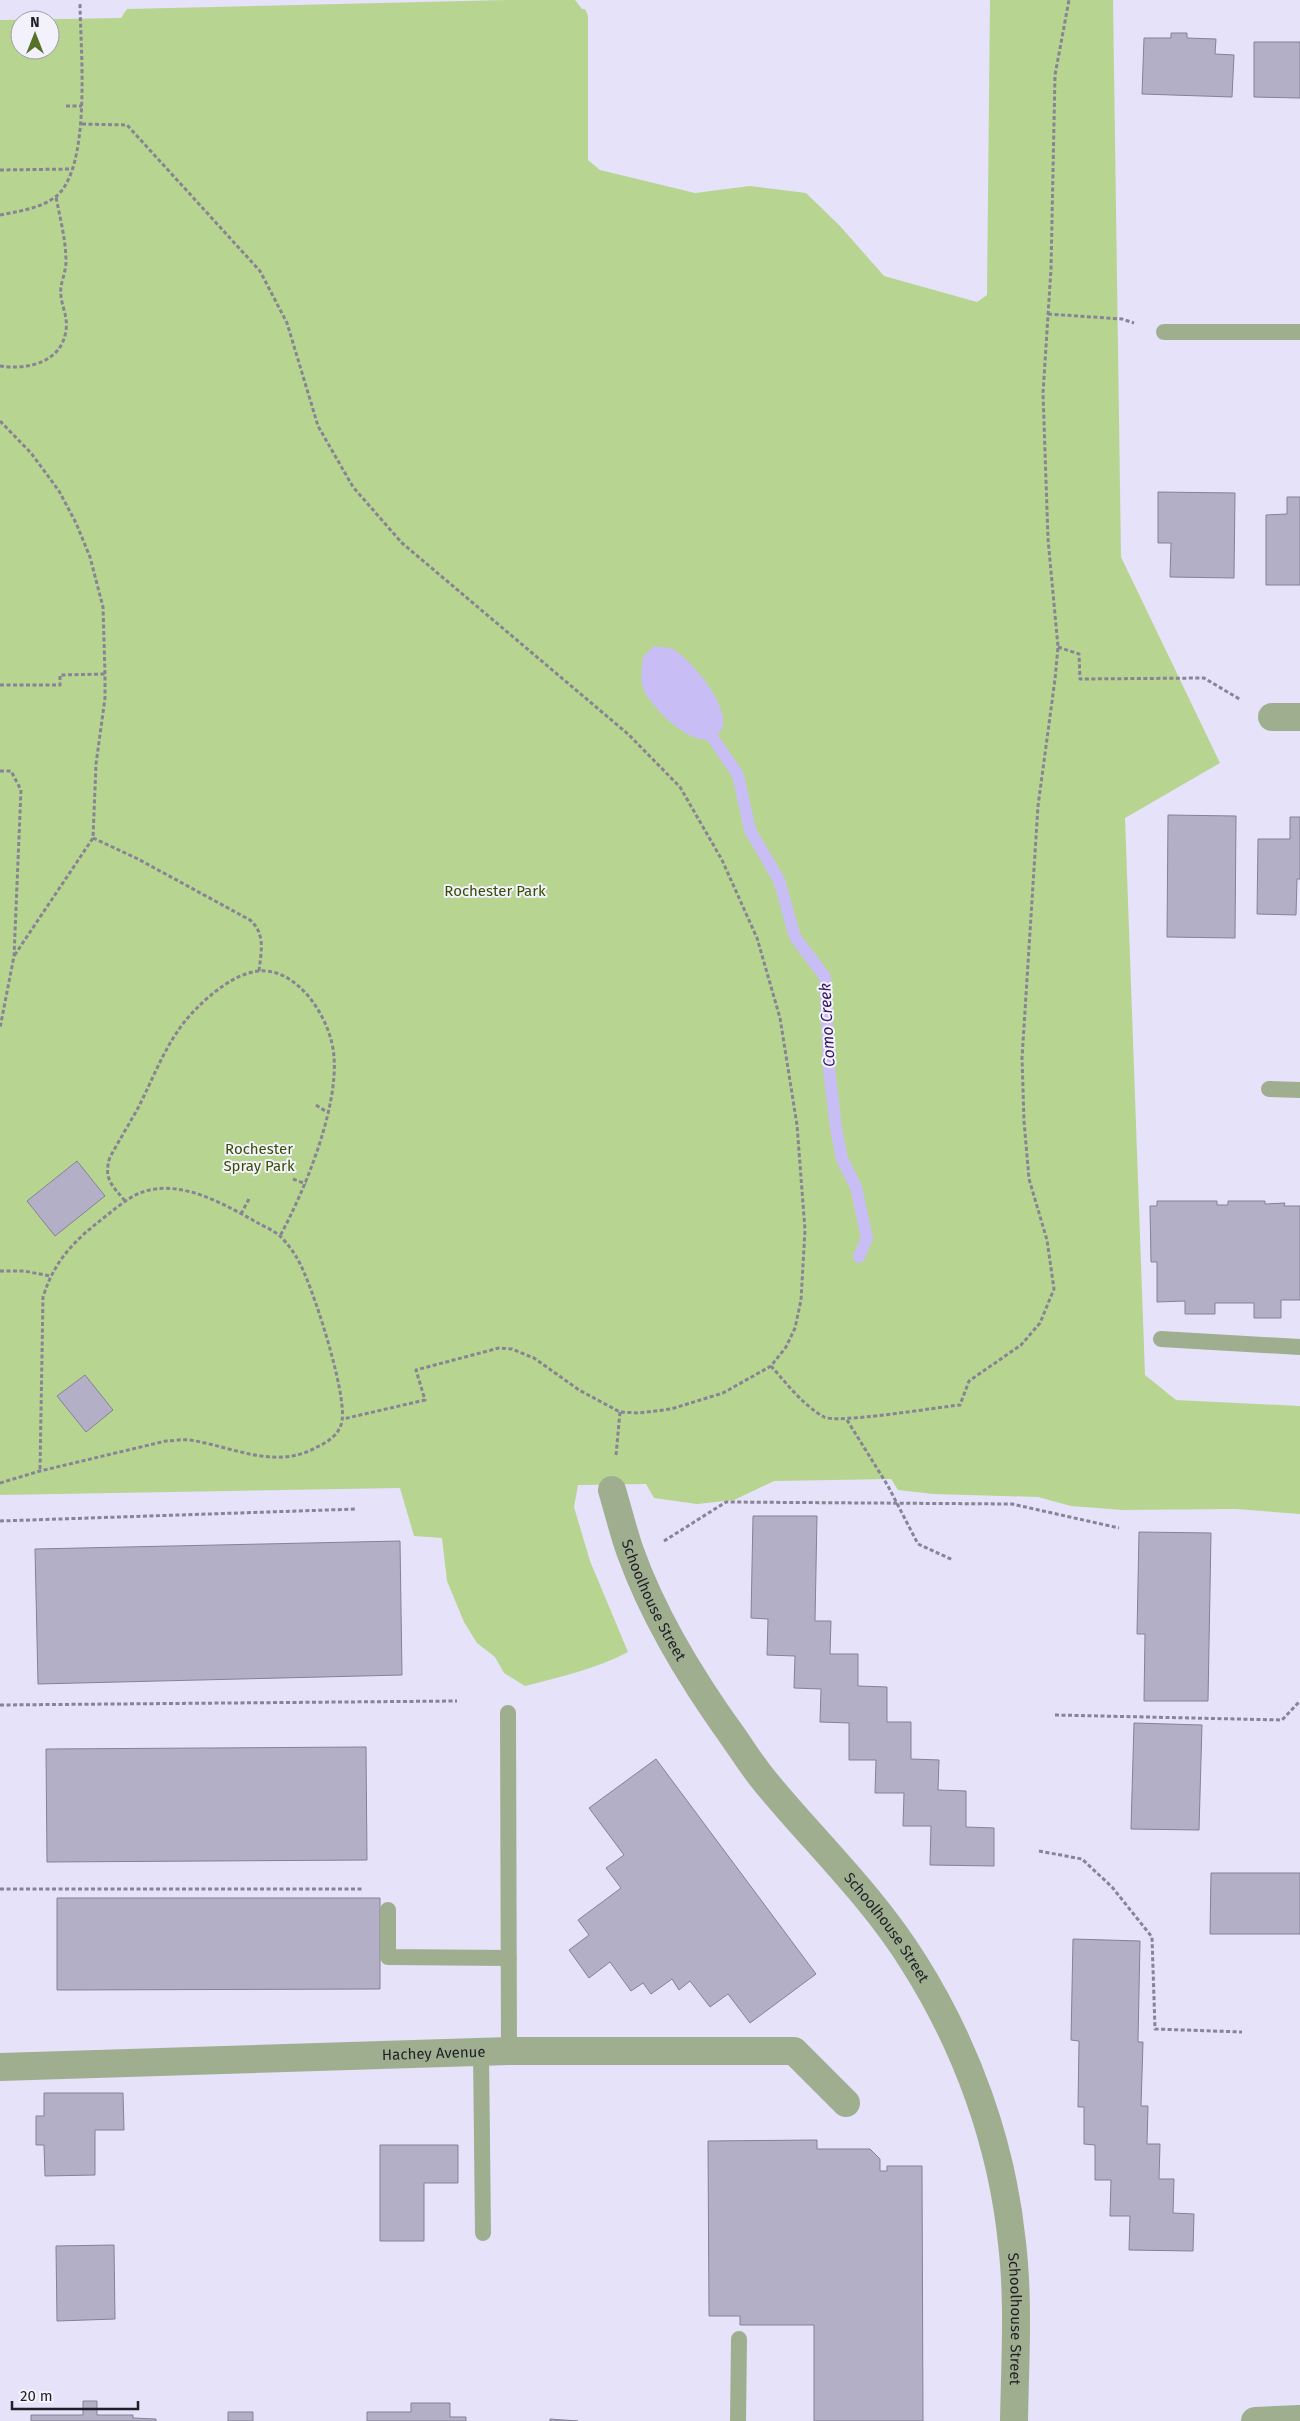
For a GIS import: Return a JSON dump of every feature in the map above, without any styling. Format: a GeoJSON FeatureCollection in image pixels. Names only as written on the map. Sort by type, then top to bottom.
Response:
{"type":"FeatureCollection","features":[{"type":"Feature","properties":{"kind":"street"},"geometry":{"type":"LineString","coordinates":[[1272,717],[1300,717]]}},
{"type":"Feature","properties":{"kind":"street","name":"Schoolhouse Street"},"geometry":{"type":"LineString","coordinates":[[612,1490],[631,1552],[663,1626],[706,1699],[766,1784],[877,1910],[902,1944],[935,1998],[976,2091],[1000,2162],[1012,2242],[1016,2313],[1014,2421]]}},
{"type":"Feature","properties":{"kind":"street","name":"Hachey Avenue"},"geometry":{"type":"LineString","coordinates":[[0,2067],[481,2051],[794,2051],[846,2103]]}},
{"type":"Feature","properties":{"kind":"street"},"geometry":{"type":"LineString","coordinates":[[1255,2421],[1300,2419]]}},
{"type":"Feature","properties":{"kind":"lane"},"geometry":{"type":"LineString","coordinates":[[1164,332],[1300,332]]}},
{"type":"Feature","properties":{"kind":"lane"},"geometry":{"type":"LineString","coordinates":[[1269,1089],[1300,1090]]}},
{"type":"Feature","properties":{"kind":"lane"},"geometry":{"type":"LineString","coordinates":[[1161,1339],[1300,1347]]}},
{"type":"Feature","properties":{"kind":"lane"},"geometry":{"type":"LineString","coordinates":[[508,1713],[509,2051]]}},
{"type":"Feature","properties":{"kind":"lane"},"geometry":{"type":"LineString","coordinates":[[388,1910],[388,1957],[510,1958]]}},
{"type":"Feature","properties":{"kind":"lane"},"geometry":{"type":"LineString","coordinates":[[481,2051],[483,2233]]}},
{"type":"Feature","properties":{"kind":"lane"},"geometry":{"type":"LineString","coordinates":[[738,2421],[739,2339]]}},
{"type":"Feature","properties":{"kind":"path"},"geometry":{"type":"LineString","coordinates":[[771,1366],[807,1405],[825,1418],[846,1420],[960,1405],[969,1381],[1021,1345],[1040,1323],[1054,1289],[1047,1240],[1029,1179],[1024,1121],[1022,1058],[1038,806],[1056,680],[1058,646],[1048,539],[1043,402],[1048,314],[1055,75],[1070,0]]}},
{"type":"Feature","properties":{"kind":"path"},"geometry":{"type":"LineString","coordinates":[[0,215],[40,206],[56,197],[72,169],[82,124],[80,2]]}},
{"type":"Feature","properties":{"kind":"path"},"geometry":{"type":"LineString","coordinates":[[66,106],[82,106]]}},
{"type":"Feature","properties":{"kind":"path"},"geometry":{"type":"LineString","coordinates":[[82,124],[127,125],[260,271],[287,323],[318,426],[353,487],[402,543],[590,702],[656,760],[680,787],[722,860],[757,938],[780,1018],[797,1125],[805,1230],[801,1300],[795,1328],[786,1347],[771,1366],[732,1389],[698,1402],[663,1410],[638,1413],[620,1412],[579,1390],[534,1358],[512,1349],[499,1348],[416,1370],[424,1400],[343,1420]]}},
{"type":"Feature","properties":{"kind":"path"},"geometry":{"type":"LineString","coordinates":[[0,170],[72,169]]}},
{"type":"Feature","properties":{"kind":"path"},"geometry":{"type":"LineString","coordinates":[[0,366],[15,368],[32,366],[46,360],[55,353],[62,342],[66,330],[66,318],[60,295],[65,276],[66,254],[56,197]]}},
{"type":"Feature","properties":{"kind":"path"},"geometry":{"type":"LineString","coordinates":[[1048,314],[1122,319],[1164,332]]}},
{"type":"Feature","properties":{"kind":"path"},"geometry":{"type":"LineString","coordinates":[[0,421],[32,453],[58,491],[76,523],[90,557],[103,606],[105,674],[105,698],[96,764],[93,838],[14,956]]}},
{"type":"Feature","properties":{"kind":"path"},"geometry":{"type":"LineString","coordinates":[[1058,646],[1079,654],[1080,680],[1204,678],[1272,717]]}},
{"type":"Feature","properties":{"kind":"path"},"geometry":{"type":"LineString","coordinates":[[0,685],[60,685],[60,675],[105,674]]}},
{"type":"Feature","properties":{"kind":"path"},"geometry":{"type":"LineString","coordinates":[[0,771],[11,771],[21,790],[14,956],[0,1028]]}},
{"type":"Feature","properties":{"kind":"path"},"geometry":{"type":"LineString","coordinates":[[93,838],[138,859],[250,920],[259,931],[262,940],[259,971]]}},
{"type":"Feature","properties":{"kind":"path"},"geometry":{"type":"LineString","coordinates":[[125,1201],[110,1181],[106,1169],[110,1157],[172,1038],[198,1007],[227,983],[259,971],[276,974],[290,980],[320,1010],[328,1028],[334,1057],[327,1112],[306,1184],[280,1236]]}},
{"type":"Feature","properties":{"kind":"path"},"geometry":{"type":"LineString","coordinates":[[316,1105],[327,1112]]}},
{"type":"Feature","properties":{"kind":"path"},"geometry":{"type":"LineString","coordinates":[[293,1179],[306,1184]]}},
{"type":"Feature","properties":{"kind":"path"},"geometry":{"type":"LineString","coordinates":[[0,1484],[40,1471],[147,1445],[188,1440],[243,1453],[271,1457],[292,1457],[316,1448],[334,1437],[343,1420],[337,1379],[315,1301],[297,1258],[280,1236],[241,1214],[197,1194],[177,1190],[156,1189],[136,1194],[125,1201],[73,1243],[50,1276],[43,1297],[40,1471]]}},
{"type":"Feature","properties":{"kind":"path"},"geometry":{"type":"LineString","coordinates":[[241,1214],[250,1197]]}},
{"type":"Feature","properties":{"kind":"path"},"geometry":{"type":"LineString","coordinates":[[0,1271],[24,1271],[50,1276]]}},
{"type":"Feature","properties":{"kind":"path"},"geometry":{"type":"LineString","coordinates":[[612,1490],[620,1412]]}},
{"type":"Feature","properties":{"kind":"path"},"geometry":{"type":"LineString","coordinates":[[846,1420],[897,1503],[918,1544],[953,1560]]}},
{"type":"Feature","properties":{"kind":"path"},"geometry":{"type":"LineString","coordinates":[[662,1542],[726,1502],[1012,1504],[1119,1528]]}},
{"type":"Feature","properties":{"kind":"path"},"geometry":{"type":"LineString","coordinates":[[0,1521],[357,1508]]}},
{"type":"Feature","properties":{"kind":"path"},"geometry":{"type":"LineString","coordinates":[[0,1705],[457,1701]]}},
{"type":"Feature","properties":{"kind":"path"},"geometry":{"type":"LineString","coordinates":[[1055,1715],[1282,1720],[1300,1701]]}},
{"type":"Feature","properties":{"kind":"path"},"geometry":{"type":"LineString","coordinates":[[1038,1851],[1082,1859],[1112,1886],[1152,1937],[1155,2029],[1242,2032]]}},
{"type":"Feature","properties":{"kind":"path"},"geometry":{"type":"LineString","coordinates":[[0,1889],[387,1889],[388,1910]]}},
{"type":"Feature","properties":{"kind":"green space","name":"Rochester Park"},"geometry":{"type":"Polygon","coordinates":[[[575,0],[582,9],[585,9],[588,16],[588,160],[600,170],[695,193],[750,186],[806,193],[840,226],[884,276],[977,302],[987,295],[990,0],[1113,0],[1121,557],[1220,763],[1125,818],[1145,1375],[1176,1400],[1300,1406],[1300,1514],[1236,1509],[1123,1510],[1071,1506],[1038,1497],[933,1494],[898,1490],[891,1479],[774,1481],[734,1500],[697,1504],[654,1498],[646,1484],[578,1485],[574,1507],[590,1561],[628,1652],[591,1668],[525,1686],[504,1673],[495,1657],[477,1643],[464,1622],[447,1581],[442,1538],[414,1536],[400,1488],[0,1495],[0,20],[10,20],[10,60],[60,60],[60,19],[121,18],[127,9],[575,0]]]}},
{"type":"Feature","properties":{"kind":"shaded area"},"geometry":{"type":"Polygon","coordinates":[[[654,646],[673,649],[681,655],[702,677],[712,691],[720,705],[723,719],[721,730],[713,738],[704,740],[684,732],[663,715],[647,696],[642,681],[643,657],[654,646]]]}},
{"type":"Feature","properties":{"kind":"building"},"geometry":{"type":"Polygon","coordinates":[[[1171,33],[1187,33],[1187,38],[1216,39],[1215,54],[1234,55],[1232,97],[1142,94],[1144,38],[1171,38],[1171,33]]]}},
{"type":"Feature","properties":{"kind":"building"},"geometry":{"type":"Polygon","coordinates":[[[1254,42],[1300,42],[1300,98],[1254,97],[1254,42]]]}},
{"type":"Feature","properties":{"kind":"building"},"geometry":{"type":"Polygon","coordinates":[[[1158,492],[1235,493],[1234,578],[1170,577],[1171,543],[1158,543],[1158,492]]]}},
{"type":"Feature","properties":{"kind":"building"},"geometry":{"type":"Polygon","coordinates":[[[1287,497],[1300,497],[1300,585],[1266,585],[1266,515],[1287,514],[1287,497]]]}},
{"type":"Feature","properties":{"kind":"building"},"geometry":{"type":"Polygon","coordinates":[[[1168,815],[1236,816],[1235,938],[1167,937],[1168,815]]]}},
{"type":"Feature","properties":{"kind":"building"},"geometry":{"type":"Polygon","coordinates":[[[1290,817],[1300,817],[1300,879],[1297,879],[1296,915],[1257,914],[1258,839],[1290,839],[1290,817]]]}},
{"type":"Feature","properties":{"kind":"building"},"geometry":{"type":"Polygon","coordinates":[[[77,1161],[105,1196],[55,1236],[27,1201],[77,1161]]]}},
{"type":"Feature","properties":{"kind":"building"},"geometry":{"type":"Polygon","coordinates":[[[1157,1201],[1217,1201],[1217,1205],[1228,1205],[1228,1201],[1265,1201],[1265,1204],[1285,1203],[1284,1206],[1300,1206],[1300,1300],[1281,1300],[1281,1318],[1254,1318],[1254,1303],[1215,1303],[1215,1314],[1185,1314],[1185,1301],[1157,1302],[1157,1262],[1151,1262],[1150,1206],[1157,1206],[1157,1201]]]}},
{"type":"Feature","properties":{"kind":"building"},"geometry":{"type":"Polygon","coordinates":[[[85,1375],[113,1410],[86,1432],[57,1396],[85,1375]]]}},
{"type":"Feature","properties":{"kind":"building"},"geometry":{"type":"Polygon","coordinates":[[[753,1516],[817,1516],[815,1621],[831,1621],[830,1654],[858,1654],[858,1686],[887,1687],[887,1722],[911,1722],[911,1759],[939,1760],[938,1790],[966,1791],[966,1827],[994,1828],[994,1866],[930,1865],[931,1826],[903,1826],[904,1793],[875,1793],[876,1760],[849,1760],[849,1723],[820,1722],[821,1689],[794,1688],[795,1656],[767,1655],[768,1619],[751,1618],[753,1516]]]}},
{"type":"Feature","properties":{"kind":"building"},"geometry":{"type":"Polygon","coordinates":[[[1139,1532],[1211,1533],[1208,1701],[1144,1701],[1145,1634],[1137,1634],[1139,1532]]]}},
{"type":"Feature","properties":{"kind":"building"},"geometry":{"type":"Polygon","coordinates":[[[400,1541],[402,1675],[38,1684],[35,1549],[400,1541]]]}},
{"type":"Feature","properties":{"kind":"building"},"geometry":{"type":"Polygon","coordinates":[[[1134,1723],[1202,1725],[1199,1830],[1131,1829],[1134,1723]]]}},
{"type":"Feature","properties":{"kind":"building"},"geometry":{"type":"Polygon","coordinates":[[[366,1747],[367,1860],[47,1862],[46,1749],[366,1747]]]}},
{"type":"Feature","properties":{"kind":"building"},"geometry":{"type":"Polygon","coordinates":[[[656,1759],[816,1974],[750,2023],[728,1994],[710,2007],[690,1981],[679,1990],[672,1979],[651,1994],[643,1983],[631,1991],[610,1962],[589,1978],[569,1950],[589,1935],[578,1920],[621,1888],[606,1868],[624,1855],[589,1808],[656,1759]]]}},
{"type":"Feature","properties":{"kind":"building"},"geometry":{"type":"Polygon","coordinates":[[[1211,1873],[1300,1873],[1300,1934],[1210,1934],[1211,1873]]]}},
{"type":"Feature","properties":{"kind":"building"},"geometry":{"type":"Polygon","coordinates":[[[57,1898],[380,1898],[380,1989],[57,1990],[57,1898]]]}},
{"type":"Feature","properties":{"kind":"building"},"geometry":{"type":"Polygon","coordinates":[[[1073,1939],[1140,1941],[1138,2042],[1143,2042],[1141,2106],[1148,2106],[1147,2144],[1160,2144],[1159,2179],[1174,2179],[1173,2213],[1194,2214],[1193,2251],[1129,2250],[1130,2216],[1110,2216],[1111,2180],[1095,2180],[1095,2145],[1084,2144],[1084,2107],[1078,2107],[1079,2041],[1071,2040],[1073,1939]]]}},
{"type":"Feature","properties":{"kind":"building"},"geometry":{"type":"Polygon","coordinates":[[[44,2093],[123,2093],[124,2130],[95,2130],[95,2175],[45,2176],[44,2145],[36,2145],[36,2116],[44,2116],[44,2093]]]}},
{"type":"Feature","properties":{"kind":"building"},"geometry":{"type":"Polygon","coordinates":[[[817,2140],[817,2149],[870,2149],[880,2159],[880,2171],[887,2171],[887,2166],[922,2166],[923,2421],[814,2421],[814,2325],[740,2325],[740,2316],[709,2316],[708,2141],[817,2140]]]}},
{"type":"Feature","properties":{"kind":"building"},"geometry":{"type":"Polygon","coordinates":[[[380,2145],[458,2145],[458,2183],[424,2183],[424,2241],[380,2241],[380,2145]]]}},
{"type":"Feature","properties":{"kind":"building"},"geometry":{"type":"Polygon","coordinates":[[[114,2245],[115,2319],[57,2321],[56,2246],[114,2245]]]}},
{"type":"Feature","properties":{"kind":"building"},"geometry":{"type":"Polygon","coordinates":[[[83,2401],[97,2401],[97,2415],[133,2415],[133,2418],[156,2419],[156,2421],[31,2421],[31,2415],[83,2415],[83,2401]]]}},
{"type":"Feature","properties":{"kind":"building"},"geometry":{"type":"Polygon","coordinates":[[[411,2403],[450,2403],[450,2417],[466,2417],[466,2421],[367,2421],[367,2412],[411,2412],[411,2403]]]}},
{"type":"Feature","properties":{"kind":"building"},"geometry":{"type":"Polygon","coordinates":[[[228,2412],[253,2412],[253,2421],[228,2421],[228,2412]]]}},
{"type":"Feature","properties":{"kind":"building"},"geometry":{"type":"Polygon","coordinates":[[[550,2419],[578,2421],[550,2421],[550,2419]]]}},
{"type":"Feature","properties":{"kind":"waterway","name":"Como Creek"},"geometry":{"type":"LineString","coordinates":[[704,725],[738,775],[750,830],[779,880],[795,937],[825,977],[829,1068],[836,1128],[842,1159],[856,1187],[867,1238],[859,1257]]}},
{"type":"Feature","properties":{"kind":"park label","name":"Rochester Spray Park"},"geometry":{"type":"Point","coordinates":[259,1158]}}]}
